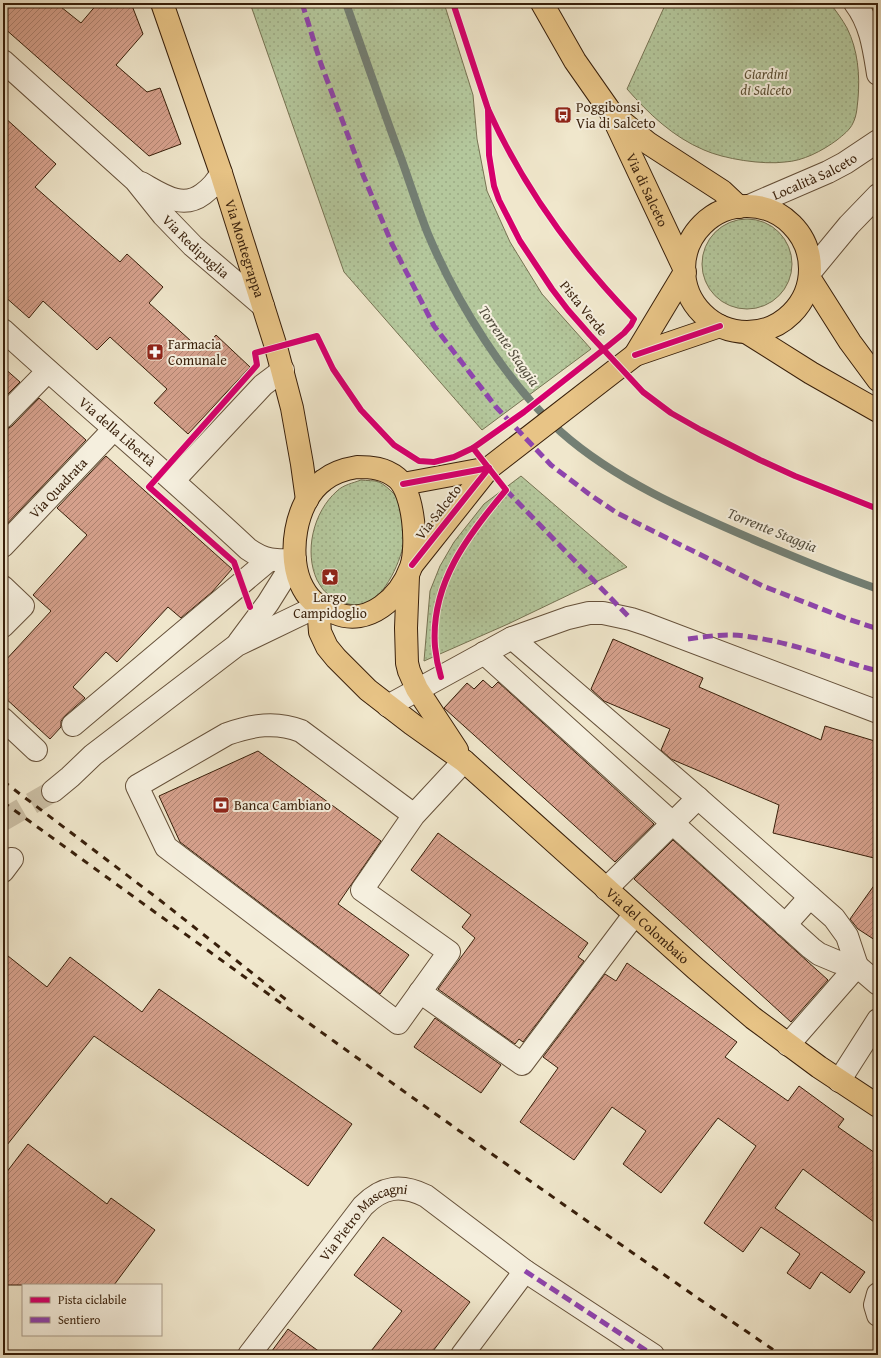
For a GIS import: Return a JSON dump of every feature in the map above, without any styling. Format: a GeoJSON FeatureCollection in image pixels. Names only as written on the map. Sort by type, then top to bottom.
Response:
{"type":"FeatureCollection","features":[{"type":"Feature","properties":{"kind":"main road","name":"Via Montegrappa"},"geometry":{"type":"LineString","coordinates":[[162,3],[221,173],[283,370],[292,408],[307,500]]}},
{"type":"Feature","properties":{"kind":"main road","name":"Via di Salceto"},"geometry":{"type":"LineString","coordinates":[[542,3],[575,61],[610,111],[685,270]]}},
{"type":"Feature","properties":{"kind":"main road","name":"Via di Salceto"},"geometry":{"type":"LineString","coordinates":[[610,111],[648,143],[744,206]]}},
{"type":"Feature","properties":{"kind":"main road"},"geometry":{"type":"LineString","coordinates":[[744,206],[758,207],[775,213],[790,223],[802,236],[808,253],[810,275],[804,296],[795,311],[781,323],[770,328],[746,332],[720,326],[705,316],[694,302],[687,286],[685,270],[687,250],[695,234],[707,221],[722,211],[744,206]]}},
{"type":"Feature","properties":{"kind":"main road","name":"Via Salceto"},"geometry":{"type":"LineString","coordinates":[[635,355],[685,270]]}},
{"type":"Feature","properties":{"kind":"main road"},"geometry":{"type":"LineString","coordinates":[[810,275],[850,342],[878,380]]}},
{"type":"Feature","properties":{"kind":"main road","name":"Via Salceto"},"geometry":{"type":"LineString","coordinates":[[410,571],[489,468],[635,355],[720,326]]}},
{"type":"Feature","properties":{"kind":"main road"},"geometry":{"type":"LineString","coordinates":[[746,332],[811,373],[878,411]]}},
{"type":"Feature","properties":{"kind":"main road"},"geometry":{"type":"LineString","coordinates":[[410,571],[391,599],[379,609],[367,615],[357,617],[341,616],[318,606],[308,597],[299,579],[294,548],[300,517],[307,500],[322,480],[350,468],[371,467],[381,469],[397,478],[403,484],[412,510],[414,545],[410,571],[406,628],[407,663],[410,675],[417,689],[464,761]]}},
{"type":"Feature","properties":{"kind":"main road","name":"Via Salceto"},"geometry":{"type":"LineString","coordinates":[[403,484],[489,468]]}},
{"type":"Feature","properties":{"kind":"main road"},"geometry":{"type":"LineString","coordinates":[[318,606],[320,632],[327,647],[351,674],[388,706],[464,761]]}},
{"type":"Feature","properties":{"kind":"main road","name":"Via del Colombaio"},"geometry":{"type":"LineString","coordinates":[[464,761],[634,915],[753,1018],[839,1081],[878,1106]]}},
{"type":"Feature","properties":{"kind":"street"},"geometry":{"type":"LineString","coordinates":[[855,3],[863,16],[871,37],[878,74]]}},
{"type":"Feature","properties":{"kind":"street","name":"Via Redipuglia"},"geometry":{"type":"LineString","coordinates":[[3,61],[135,180],[163,215],[188,241],[263,306]]}},
{"type":"Feature","properties":{"kind":"street","name":"Località Salceto"},"geometry":{"type":"LineString","coordinates":[[744,206],[828,172],[845,163],[878,141]]}},
{"type":"Feature","properties":{"kind":"street","name":"Via Redipuglia"},"geometry":{"type":"LineString","coordinates":[[135,180],[165,196],[184,202],[195,199],[206,192],[218,179],[221,173]]}},
{"type":"Feature","properties":{"kind":"street"},"geometry":{"type":"LineString","coordinates":[[810,275],[849,224],[878,195]]}},
{"type":"Feature","properties":{"kind":"street","name":"Via della Libertà"},"geometry":{"type":"LineString","coordinates":[[3,330],[114,429],[174,480],[248,549],[269,560],[295,560]]}},
{"type":"Feature","properties":{"kind":"street"},"geometry":{"type":"LineString","coordinates":[[174,480],[263,385],[283,370]]}},
{"type":"Feature","properties":{"kind":"street"},"geometry":{"type":"LineString","coordinates":[[3,418],[48,371]]}},
{"type":"Feature","properties":{"kind":"street","name":"Via Quadrata"},"geometry":{"type":"LineString","coordinates":[[3,546],[114,429]]}},
{"type":"Feature","properties":{"kind":"street"},"geometry":{"type":"LineString","coordinates":[[73,725],[269,560]]}},
{"type":"Feature","properties":{"kind":"street"},"geometry":{"type":"LineString","coordinates":[[237,645],[268,603],[295,560]]}},
{"type":"Feature","properties":{"kind":"street"},"geometry":{"type":"LineString","coordinates":[[3,587],[22,606],[3,626]]}},
{"type":"Feature","properties":{"kind":"street"},"geometry":{"type":"LineString","coordinates":[[53,791],[93,755],[237,645],[318,606]]}},
{"type":"Feature","properties":{"kind":"street"},"geometry":{"type":"LineString","coordinates":[[388,706],[512,638],[577,615],[603,613],[616,615],[661,629],[878,712]]}},
{"type":"Feature","properties":{"kind":"street"},"geometry":{"type":"LineString","coordinates":[[512,638],[698,798],[834,918],[841,927],[851,946],[857,966]]}},
{"type":"Feature","properties":{"kind":"street"},"geometry":{"type":"LineString","coordinates":[[484,653],[819,954],[838,962],[857,966],[878,984]]}},
{"type":"Feature","properties":{"kind":"street"},"geometry":{"type":"LineString","coordinates":[[3,719],[36,750]]}},
{"type":"Feature","properties":{"kind":"street"},"geometry":{"type":"LineString","coordinates":[[414,815],[305,734],[292,727],[280,725],[255,726],[228,734],[137,786],[166,847],[398,1023],[449,952],[362,890],[414,815],[464,761]]}},
{"type":"Feature","properties":{"kind":"street"},"geometry":{"type":"LineString","coordinates":[[606,889],[698,798]]}},
{"type":"Feature","properties":{"kind":"street"},"geometry":{"type":"LineString","coordinates":[[785,925],[810,897]]}},
{"type":"Feature","properties":{"kind":"street"},"geometry":{"type":"LineString","coordinates":[[420,992],[522,1064],[634,915]]}},
{"type":"Feature","properties":{"kind":"street"},"geometry":{"type":"LineString","coordinates":[[788,1045],[857,966]]}},
{"type":"Feature","properties":{"kind":"street"},"geometry":{"type":"LineString","coordinates":[[839,1081],[878,1020]]}},
{"type":"Feature","properties":{"kind":"street","name":"Via Pietro Mascagni"},"geometry":{"type":"LineString","coordinates":[[249,1355],[363,1206],[379,1193],[399,1188],[410,1189],[426,1196],[526,1271],[653,1355]]}},
{"type":"Feature","properties":{"kind":"street"},"geometry":{"type":"LineString","coordinates":[[462,1355],[526,1271]]}},
{"type":"Feature","properties":{"kind":"street"},"geometry":{"type":"LineString","coordinates":[[878,1294],[875,1305],[878,1315]]}},
{"type":"Feature","properties":{"kind":"green space"},"geometry":{"type":"Polygon","coordinates":[[[250,3],[444,3],[473,95],[477,139],[487,191],[510,242],[542,294],[591,349],[482,430],[344,272],[250,3]]]}},
{"type":"Feature","properties":{"kind":"green space","name":"Giardini di Salceto"},"geometry":{"type":"Polygon","coordinates":[[[666,3],[830,3],[847,28],[856,54],[859,90],[856,114],[852,126],[837,140],[819,152],[799,160],[776,163],[755,162],[722,156],[693,145],[672,132],[653,116],[627,89],[666,3]]]}},
{"type":"Feature","properties":{"kind":"green space"},"geometry":{"type":"Polygon","coordinates":[[[747,219],[764,222],[779,232],[789,247],[792,264],[789,281],[779,296],[764,306],[747,309],[730,306],[715,296],[705,281],[702,264],[705,247],[715,232],[730,222],[747,219]]]}},
{"type":"Feature","properties":{"kind":"green space"},"geometry":{"type":"Polygon","coordinates":[[[521,476],[627,567],[508,624],[424,661],[430,591],[440,566],[454,542],[484,504],[521,476]]]}},
{"type":"Feature","properties":{"kind":"green space"},"geometry":{"type":"Polygon","coordinates":[[[361,480],[379,482],[387,487],[397,497],[403,509],[404,534],[403,547],[396,567],[385,586],[372,601],[365,604],[355,605],[336,599],[326,593],[322,588],[313,569],[311,545],[317,521],[329,500],[342,487],[361,480]]]}},
{"type":"Feature","properties":{"kind":"building"},"geometry":{"type":"Polygon","coordinates":[[[3,3],[56,3],[81,23],[98,3],[131,3],[143,34],[116,65],[147,92],[160,88],[181,144],[149,156],[3,27],[3,3]]]}},
{"type":"Feature","properties":{"kind":"building"},"geometry":{"type":"Polygon","coordinates":[[[3,116],[56,164],[35,187],[120,262],[127,254],[163,287],[149,303],[202,351],[216,335],[250,367],[188,434],[154,403],[167,389],[110,337],[97,350],[43,301],[29,318],[3,295],[3,116]]]}},
{"type":"Feature","properties":{"kind":"building"},"geometry":{"type":"Polygon","coordinates":[[[3,367],[20,382],[3,399],[3,367]]]}},
{"type":"Feature","properties":{"kind":"building"},"geometry":{"type":"Polygon","coordinates":[[[39,398],[86,440],[3,528],[3,429],[7,429],[12,426],[39,398]]]}},
{"type":"Feature","properties":{"kind":"building"},"geometry":{"type":"Polygon","coordinates":[[[106,456],[232,569],[212,592],[181,618],[168,607],[117,662],[106,652],[73,687],[85,698],[65,716],[61,721],[61,727],[50,739],[3,696],[3,663],[51,611],[33,595],[87,535],[57,508],[106,456]]]}},
{"type":"Feature","properties":{"kind":"building"},"geometry":{"type":"Polygon","coordinates":[[[613,639],[703,678],[699,687],[821,740],[825,726],[878,742],[878,859],[773,833],[779,805],[671,759],[661,750],[670,729],[604,701],[591,689],[613,639]]]}},
{"type":"Feature","properties":{"kind":"building"},"geometry":{"type":"Polygon","coordinates":[[[483,680],[492,688],[498,682],[654,824],[615,862],[444,708],[467,683],[474,689],[483,680]]]}},
{"type":"Feature","properties":{"kind":"building"},"geometry":{"type":"Polygon","coordinates":[[[258,751],[381,841],[338,904],[409,955],[380,994],[180,842],[159,796],[258,751]]]}},
{"type":"Feature","properties":{"kind":"building"},"geometry":{"type":"Polygon","coordinates":[[[438,833],[588,943],[578,957],[584,961],[523,1042],[519,1039],[515,1044],[438,989],[475,938],[462,927],[471,915],[411,870],[438,833]]]}},
{"type":"Feature","properties":{"kind":"building"},"geometry":{"type":"Polygon","coordinates":[[[673,840],[828,980],[791,1022],[634,879],[673,840]]]}},
{"type":"Feature","properties":{"kind":"building"},"geometry":{"type":"Polygon","coordinates":[[[878,880],[878,942],[858,929],[850,919],[878,880]]]}},
{"type":"Feature","properties":{"kind":"building"},"geometry":{"type":"Polygon","coordinates":[[[3,952],[47,987],[70,957],[142,1012],[159,989],[352,1124],[308,1186],[94,1036],[3,1150],[3,952]]]}},
{"type":"Feature","properties":{"kind":"building"},"geometry":{"type":"Polygon","coordinates":[[[627,963],[737,1042],[725,1057],[788,1101],[799,1086],[844,1119],[838,1127],[878,1155],[878,1225],[803,1169],[775,1208],[865,1272],[850,1293],[821,1272],[810,1289],[787,1273],[800,1254],[761,1227],[743,1252],[704,1223],[756,1146],[718,1118],[661,1193],[623,1164],[646,1131],[612,1107],[574,1160],[520,1122],[558,1068],[543,1057],[605,974],[616,981],[627,963]]]}},
{"type":"Feature","properties":{"kind":"building"},"geometry":{"type":"Polygon","coordinates":[[[435,1018],[501,1065],[481,1093],[414,1047],[435,1018]]]}},
{"type":"Feature","properties":{"kind":"building"},"geometry":{"type":"Polygon","coordinates":[[[28,1144],[107,1204],[111,1198],[155,1230],[115,1284],[3,1285],[3,1177],[28,1144]]]}},
{"type":"Feature","properties":{"kind":"building"},"geometry":{"type":"Polygon","coordinates":[[[383,1237],[470,1302],[430,1355],[368,1355],[402,1311],[354,1275],[383,1237]]]}},
{"type":"Feature","properties":{"kind":"building"},"geometry":{"type":"Polygon","coordinates":[[[288,1329],[324,1355],[269,1355],[288,1329]]]}},
{"type":"Feature","properties":{"kind":"waterway","name":"Torrente Staggia"},"geometry":{"type":"LineString","coordinates":[[346,3],[428,234],[453,287],[468,314],[502,366],[521,390],[561,432],[604,465],[628,480],[702,517],[768,546],[878,589]]}},
{"type":"Feature","properties":{"kind":"tunnel"},"geometry":{"type":"LineString","coordinates":[[3,820],[53,791]]}},
{"type":"Feature","properties":{"kind":"railway"},"geometry":{"type":"LineString","coordinates":[[3,781],[161,901],[289,1002]]}},
{"type":"Feature","properties":{"kind":"railway"},"geometry":{"type":"LineString","coordinates":[[3,802],[487,1151],[781,1355]]}},
{"type":"Feature","properties":{"kind":"marked path"},"geometry":{"type":"LineString","coordinates":[[302,3],[321,64],[361,170],[392,244],[434,326],[496,407],[551,465],[617,513],[763,586],[845,618],[878,629]]}},
{"type":"Feature","properties":{"kind":"marked path"},"geometry":{"type":"LineString","coordinates":[[506,490],[631,619]]}},
{"type":"Feature","properties":{"kind":"marked path"},"geometry":{"type":"LineString","coordinates":[[688,639],[727,635],[751,637],[799,647],[878,671]]}},
{"type":"Feature","properties":{"kind":"marked path"},"geometry":{"type":"LineString","coordinates":[[525,1271],[653,1355]]}},
{"type":"Feature","properties":{"kind":"cycle path","name":"Pista Verde"},"geometry":{"type":"LineString","coordinates":[[453,3],[488,109],[489,155],[494,186],[499,200],[520,241],[568,310],[643,392],[671,413],[760,460],[795,476],[878,509]]}},
{"type":"Feature","properties":{"kind":"cycle path"},"geometry":{"type":"LineString","coordinates":[[250,607],[234,562],[149,487],[257,365],[255,353],[317,336],[333,369],[361,410],[394,445],[419,461],[434,462],[454,457],[473,448],[524,412],[624,333],[634,319],[591,271],[552,220],[517,166],[488,109]]}},
{"type":"Feature","properties":{"kind":"cycle path"},"geometry":{"type":"LineString","coordinates":[[635,355],[720,326]]}},
{"type":"Feature","properties":{"kind":"cycle path"},"geometry":{"type":"LineString","coordinates":[[441,677],[435,647],[435,624],[439,602],[445,582],[454,562],[466,543],[478,525],[506,490],[473,448]]}},
{"type":"Feature","properties":{"kind":"cycle path"},"geometry":{"type":"LineString","coordinates":[[403,484],[489,468]]}},
{"type":"Feature","properties":{"kind":"cycle path"},"geometry":{"type":"LineString","coordinates":[[412,565],[489,468]]}},
{"type":"Feature","properties":{"kind":"place","name":"Poggibonsi, Via di Salceto"},"geometry":{"type":"Point","coordinates":[563,115]}},
{"type":"Feature","properties":{"kind":"place","name":"Farmacia Comunale"},"geometry":{"type":"Point","coordinates":[155,352]}},
{"type":"Feature","properties":{"kind":"place","name":"Largo Campidoglio"},"geometry":{"type":"Point","coordinates":[330,577]}},
{"type":"Feature","properties":{"kind":"place","name":"Banca Cambiano"},"geometry":{"type":"Point","coordinates":[221,805]}}]}
